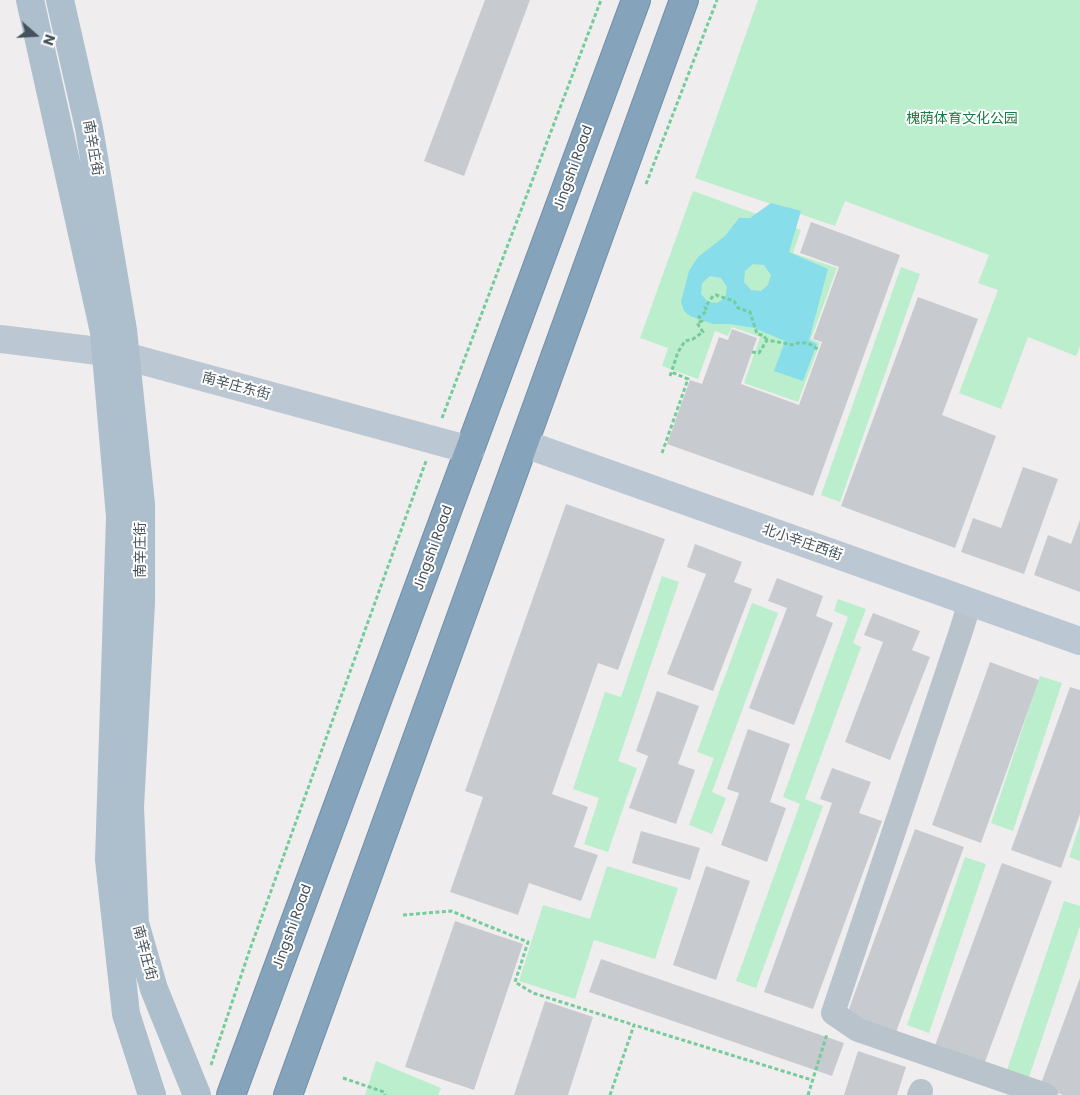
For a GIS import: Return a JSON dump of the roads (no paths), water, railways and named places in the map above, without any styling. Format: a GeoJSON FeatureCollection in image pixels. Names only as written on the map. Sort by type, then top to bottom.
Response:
{"type":"FeatureCollection","features":[{"type":"Feature","properties":{"kind":"highway","name":"Jingshi Road"},"geometry":{"type":"LineString","coordinates":[[231,1095],[636,0]]}},
{"type":"Feature","properties":{"kind":"highway"},"geometry":{"type":"LineString","coordinates":[[288,1095],[684,0]]}},
{"type":"Feature","properties":{"kind":"main road","name":"南辛庄街"},"geometry":{"type":"LineString","coordinates":[[30,0],[104,332],[116,354],[141,504],[141,603],[130,807],[135,923],[154,989],[197,1095]]}},
{"type":"Feature","properties":{"kind":"main road","name":"南辛庄街"},"geometry":{"type":"LineString","coordinates":[[60,0],[89,128],[123,330],[116,354],[120,517],[109,860],[126,1014],[152,1095]]}},
{"type":"Feature","properties":{"kind":"main road","name":"南辛庄东街"},"geometry":{"type":"LineString","coordinates":[[0,340],[116,354],[470,450]]}},
{"type":"Feature","properties":{"kind":"main road","name":"北小辛庄西街"},"geometry":{"type":"LineString","coordinates":[[525,444],[1080,641]]}},
{"type":"Feature","properties":{"kind":"street"},"geometry":{"type":"LineString","coordinates":[[970,602],[962,631],[833,1013],[858,1030],[1046,1095]]}},
{"type":"Feature","properties":{"kind":"water"},"geometry":{"type":"Polygon","coordinates":[[[771,203],[801,211],[789,252],[828,269],[809,340],[817,344],[803,381],[774,371],[785,341],[754,328],[730,324],[713,324],[690,316],[684,311],[681,302],[689,271],[698,257],[725,236],[739,218],[750,218],[771,203]],[[753,264],[745,271],[744,282],[751,290],[761,291],[768,285],[771,275],[764,265],[753,264]],[[710,276],[702,283],[701,294],[708,302],[717,303],[725,298],[727,287],[721,278],[710,276]]]}},
{"type":"Feature","properties":{"kind":"park label","name":"槐荫体育文化公园"},"geometry":{"type":"Point","coordinates":[962,119]}}]}
